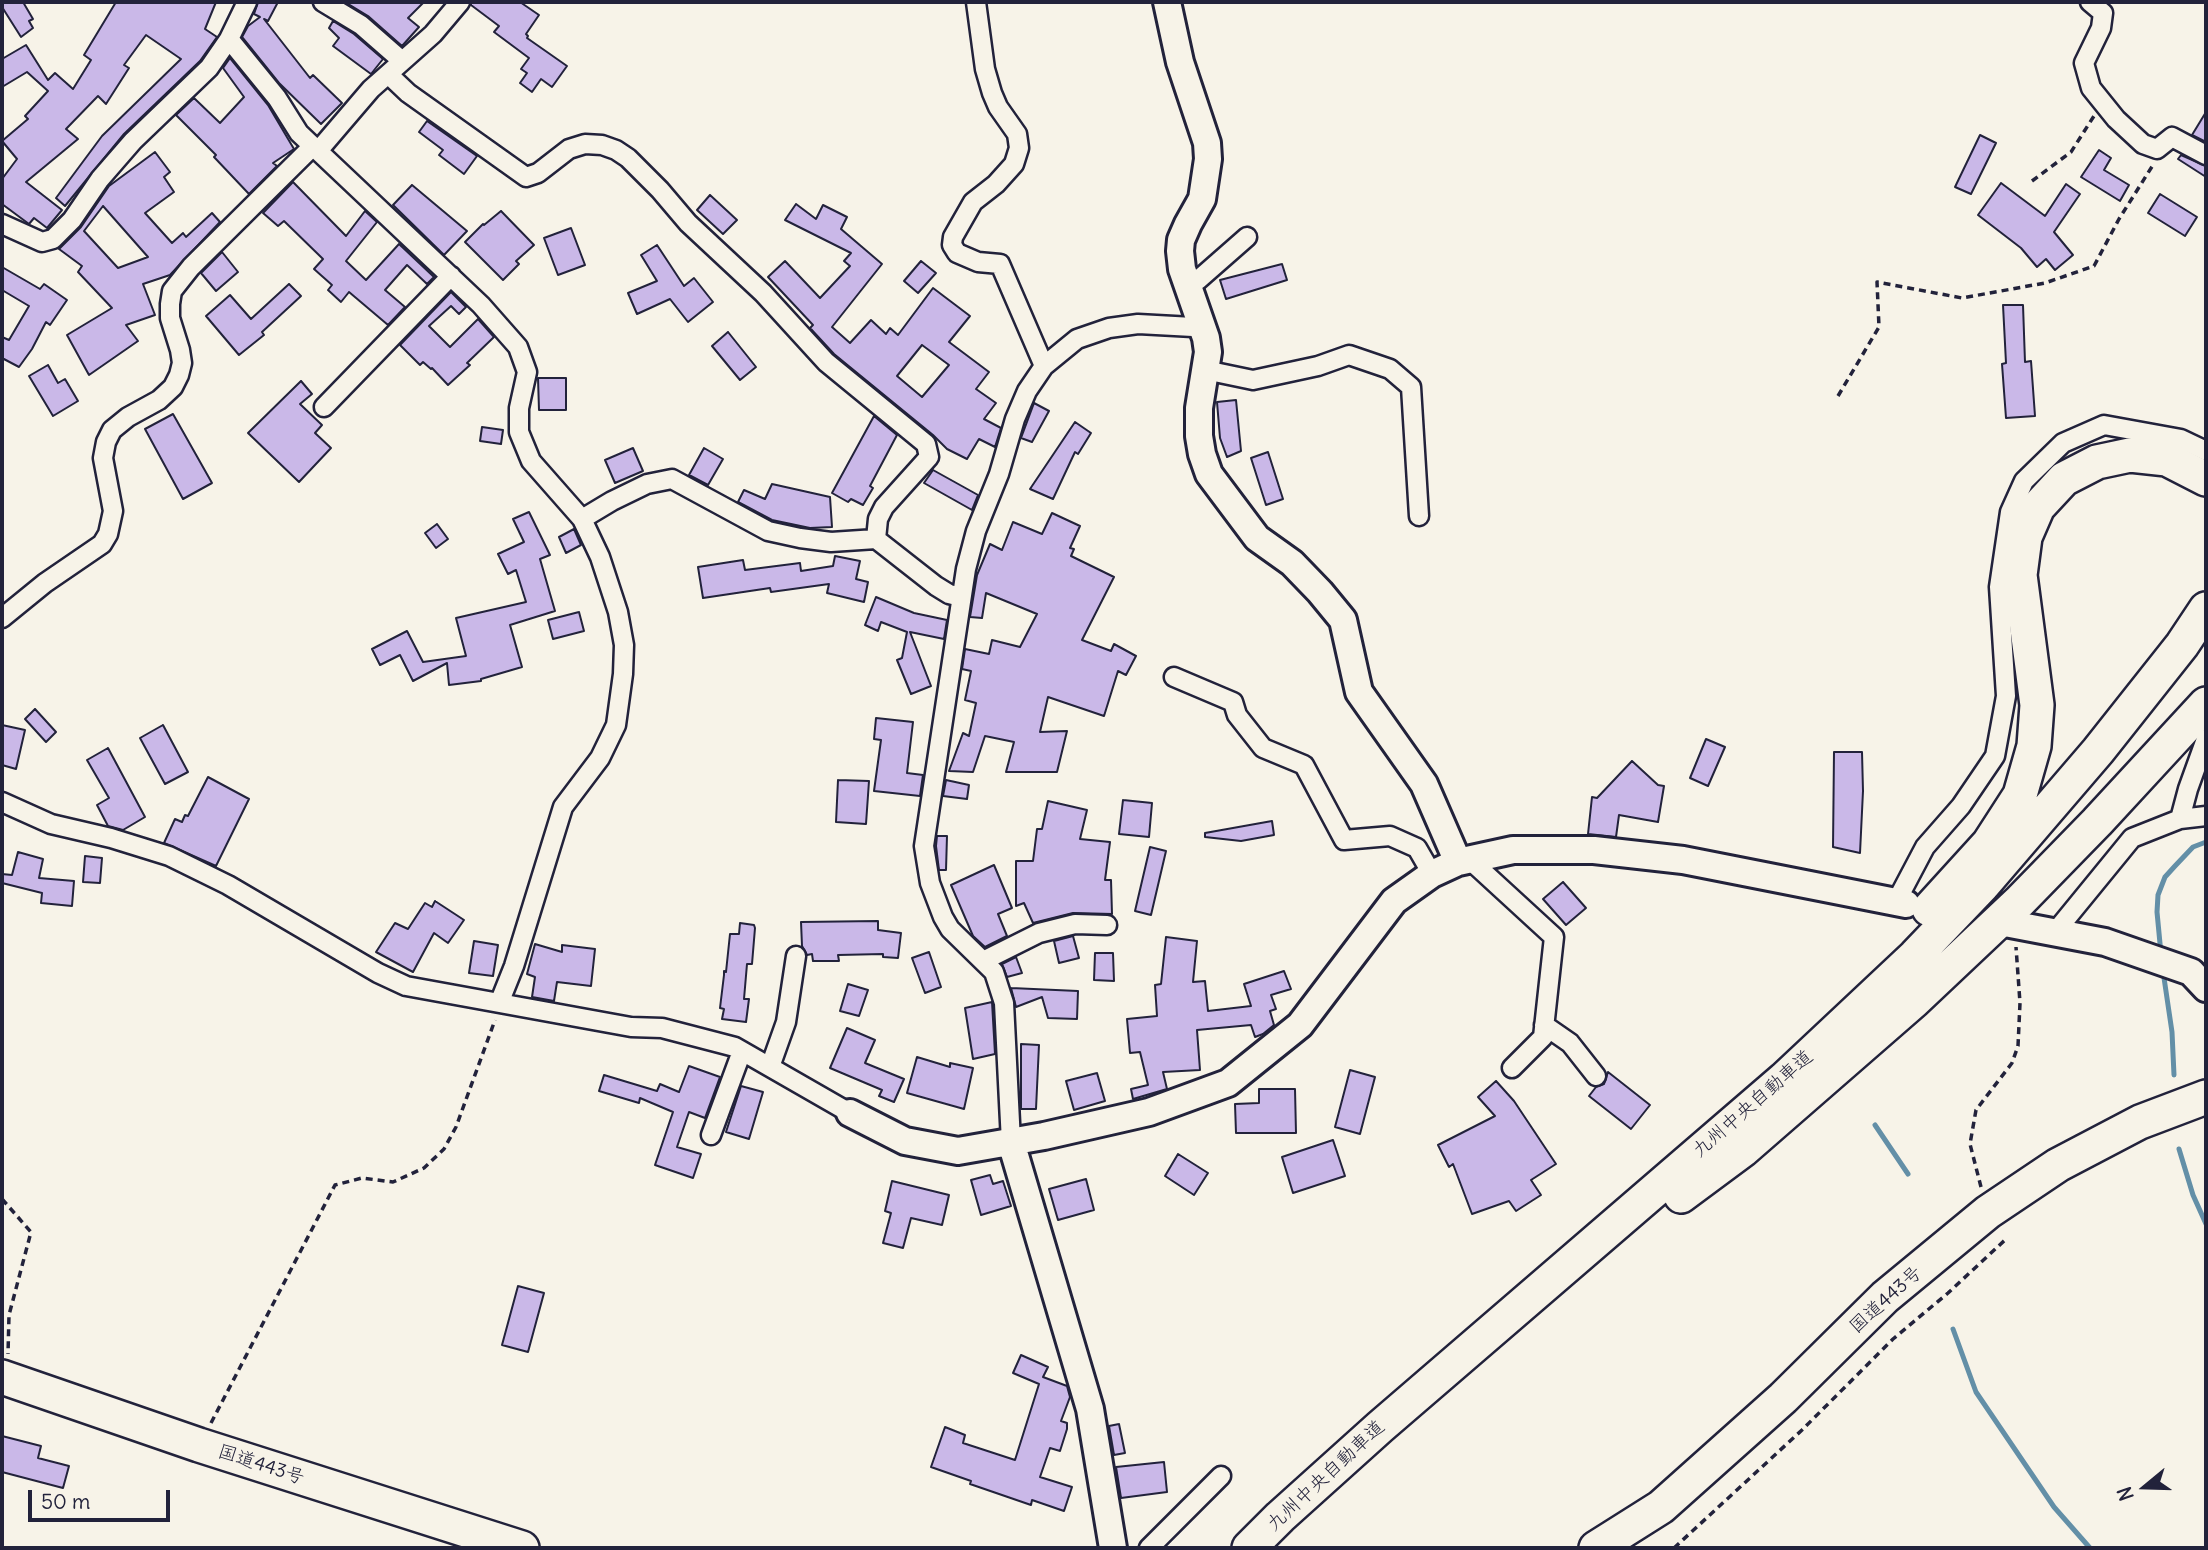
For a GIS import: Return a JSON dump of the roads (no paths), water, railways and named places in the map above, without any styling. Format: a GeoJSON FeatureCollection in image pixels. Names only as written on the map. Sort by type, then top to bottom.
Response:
{"type":"FeatureCollection","features":[{"type":"Feature","properties":{"kind":"highway"},"geometry":{"type":"LineString","coordinates":[[1674,1188],[1775,1070],[1989,843],[2020,795],[2034,746],[2037,705],[2020,575],[2025,537],[2038,508],[2064,479],[2097,462],[2130,455],[2167,459],[2206,479]]}},
{"type":"Feature","properties":{"kind":"highway","name":"九州中央自動車道"},"geometry":{"type":"LineString","coordinates":[[1249,1548],[1380,1427],[1674,1188],[1784,1079],[1915,956],[1983,885],[2098,751],[2182,645],[2206,610]]}},
{"type":"Feature","properties":{"kind":"highway","name":"九州中央自動車道"},"geometry":{"type":"LineString","coordinates":[[1276,1548],[1391,1441],[1674,1188],[1938,960],[2062,821],[2136,731],[2206,636]]}},
{"type":"Feature","properties":{"kind":"highway"},"geometry":{"type":"LineString","coordinates":[[1674,1188],[1743,1150],[1914,1001],[2049,872],[2206,704]]}},
{"type":"Feature","properties":{"kind":"highway","name":"国道443号"},"geometry":{"type":"LineString","coordinates":[[1596,1548],[1661,1507],[1783,1398],[1885,1297],[1988,1212],[2058,1165],[2140,1122],[2206,1097]]}},
{"type":"Feature","properties":{"kind":"highway","name":"国道443号"},"geometry":{"type":"LineString","coordinates":[[3,1384],[522,1548]]}},
{"type":"Feature","properties":{"kind":"street"},"geometry":{"type":"LineString","coordinates":[[2,224],[42,242],[53,239],[72,220],[100,179],[133,141],[209,68],[229,39],[247,2]]}},
{"type":"Feature","properties":{"kind":"street"},"geometry":{"type":"LineString","coordinates":[[323,2],[361,25],[401,60]]}},
{"type":"Feature","properties":{"kind":"street"},"geometry":{"type":"LineString","coordinates":[[2,618],[45,583],[102,544],[108,534],[113,511],[103,458],[106,442],[112,430],[128,417],[159,400],[173,387],[179,375],[182,363],[170,318],[173,291],[191,267],[315,149],[401,60],[433,34],[460,2]]}},
{"type":"Feature","properties":{"kind":"street"},"geometry":{"type":"LineString","coordinates":[[976,2],[985,69],[992,93],[998,107],[1017,134],[1019,148],[1014,164],[996,184],[973,202],[953,237],[952,245],[957,253],[978,262],[1000,264],[1044,366]]}},
{"type":"Feature","properties":{"kind":"street"},"geometry":{"type":"LineString","coordinates":[[1167,2],[1180,62],[1207,144],[1208,159],[1202,199],[1181,240],[1180,259],[1208,352],[1199,408],[1202,454],[1209,474],[1257,538],[1292,563],[1321,592],[1343,620],[1359,692],[1424,784],[1464,861],[1554,937],[1543,1037],[1513,1068]]}},
{"type":"Feature","properties":{"kind":"street"},"geometry":{"type":"LineString","coordinates":[[2090,2],[2103,13],[2101,27],[2084,63],[2091,88],[2116,119],[2143,144],[2157,149],[2172,136],[2206,155]]}},
{"type":"Feature","properties":{"kind":"street"},"geometry":{"type":"LineString","coordinates":[[229,39],[277,98],[299,133],[481,304],[518,347],[527,372],[519,408],[519,432],[531,461],[582,519],[600,557],[618,612],[624,645],[616,725],[600,758],[563,807],[514,966],[500,1001]]}},
{"type":"Feature","properties":{"kind":"street"},"geometry":{"type":"LineString","coordinates":[[388,74],[408,93],[526,177],[538,173],[569,149],[585,144],[602,145],[616,150],[628,159],[660,190],[688,223],[763,293],[826,362],[926,444],[929,457],[884,507],[878,519],[876,539]]}},
{"type":"Feature","properties":{"kind":"street"},"geometry":{"type":"LineString","coordinates":[[1187,285],[1198,280],[1247,237]]}},
{"type":"Feature","properties":{"kind":"street"},"geometry":{"type":"LineString","coordinates":[[324,407],[451,276]]}},
{"type":"Feature","properties":{"kind":"street"},"geometry":{"type":"LineString","coordinates":[[1113,1548],[1090,1409],[1011,1142],[1004,1003],[994,972],[950,929],[943,917],[930,883],[924,846],[961,597],[975,531],[999,474],[1015,419],[1027,391],[1044,366],[1077,339],[1108,328],[1138,324],[1193,327],[1201,325]]}},
{"type":"Feature","properties":{"kind":"street"},"geometry":{"type":"LineString","coordinates":[[1205,370],[1253,380],[1318,366],[1349,355],[1391,369],[1411,387],[1419,516]]}},
{"type":"Feature","properties":{"kind":"street"},"geometry":{"type":"LineString","coordinates":[[2,802],[51,824],[111,838],[169,856],[228,885],[378,973],[407,986],[631,1027],[662,1028],[742,1051],[905,1141],[958,1151],[1149,1112],[1228,1083],[1300,1025],[1394,901],[1432,874],[1464,861],[1513,850],[1594,850],[1683,860],[1901,903],[1925,847],[1961,806],[1995,756],[2006,696],[1999,587],[2011,512],[2024,481],[2063,443],[2104,425],[2181,439],[2206,451]]}},
{"type":"Feature","properties":{"kind":"street"},"geometry":{"type":"LineString","coordinates":[[582,519],[647,484],[672,479],[768,531],[831,542],[876,539],[936,586],[961,597]]}},
{"type":"Feature","properties":{"kind":"street"},"geometry":{"type":"LineString","coordinates":[[1174,677],[1233,702],[1237,715],[1263,748],[1304,765],[1344,840],[1390,836],[1417,848],[1432,874]]}},
{"type":"Feature","properties":{"kind":"street"},"geometry":{"type":"LineString","coordinates":[[2180,819],[2206,739]]}},
{"type":"Feature","properties":{"kind":"street"},"geometry":{"type":"LineString","coordinates":[[2056,931],[2132,838],[2180,819],[2206,816]]}},
{"type":"Feature","properties":{"kind":"street"},"geometry":{"type":"LineString","coordinates":[[2010,923],[2105,942],[2191,972],[2206,988]]}},
{"type":"Feature","properties":{"kind":"street"},"geometry":{"type":"LineString","coordinates":[[983,961],[1040,933],[1075,924],[1107,925]]}},
{"type":"Feature","properties":{"kind":"street"},"geometry":{"type":"LineString","coordinates":[[770,1067],[786,1022],[796,956]]}},
{"type":"Feature","properties":{"kind":"street"},"geometry":{"type":"LineString","coordinates":[[1544,1025],[1570,1043],[1596,1076]]}},
{"type":"Feature","properties":{"kind":"street"},"geometry":{"type":"LineString","coordinates":[[711,1135],[742,1051]]}},
{"type":"Feature","properties":{"kind":"street"},"geometry":{"type":"LineString","coordinates":[[1149,1548],[1221,1476]]}},
{"type":"Feature","properties":{"kind":"waterway"},"geometry":{"type":"LineString","coordinates":[[2161,954],[2157,912],[2158,895],[2165,877],[2193,847],[2206,842]]}},
{"type":"Feature","properties":{"kind":"waterway"},"geometry":{"type":"LineString","coordinates":[[2163,971],[2172,1032],[2174,1075]]}},
{"type":"Feature","properties":{"kind":"waterway"},"geometry":{"type":"LineString","coordinates":[[1875,1125],[1908,1174]]}},
{"type":"Feature","properties":{"kind":"waterway"},"geometry":{"type":"LineString","coordinates":[[2179,1149],[2193,1195],[2206,1224]]}},
{"type":"Feature","properties":{"kind":"waterway"},"geometry":{"type":"LineString","coordinates":[[1953,1329],[1976,1392],[2054,1507],[2090,1548]]}}]}
